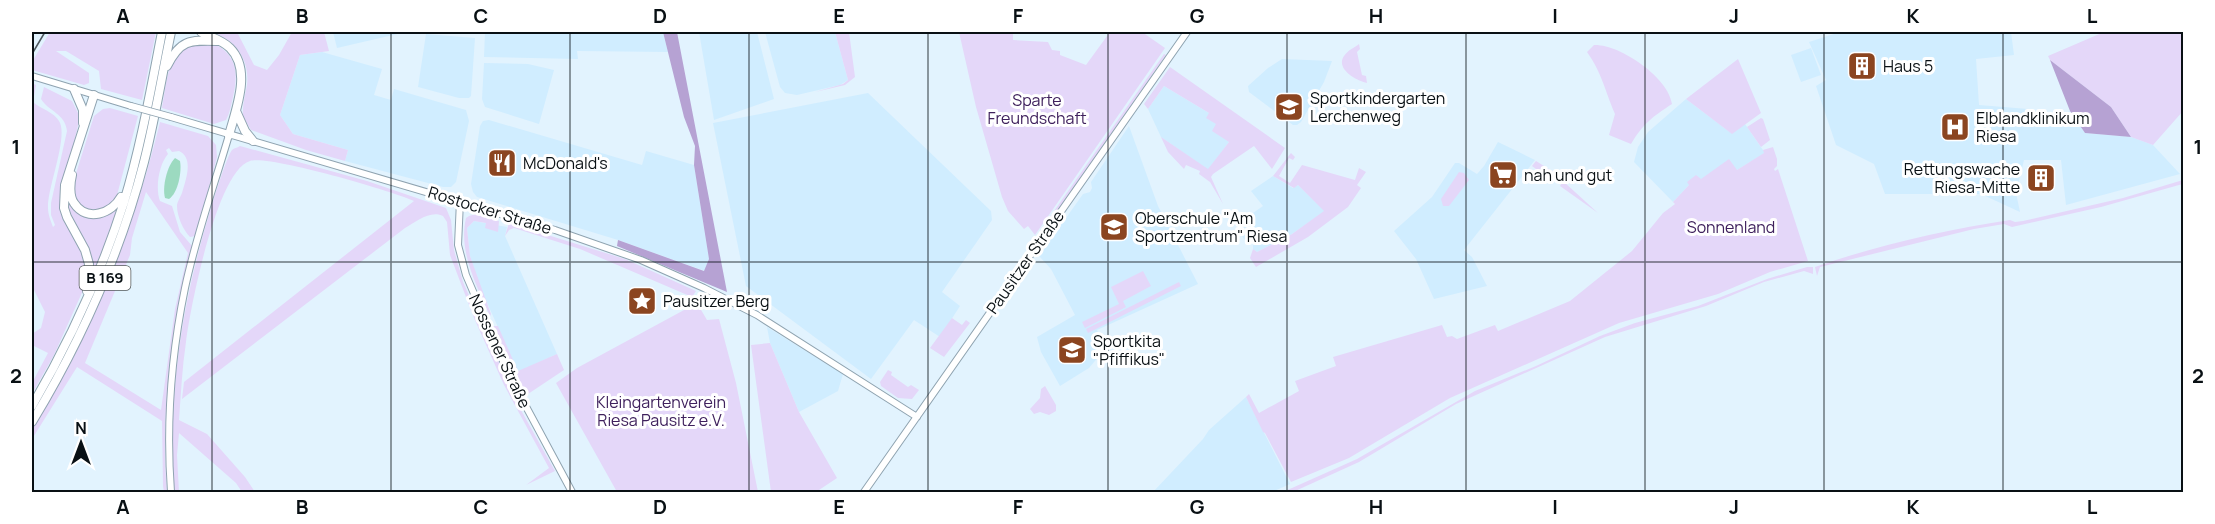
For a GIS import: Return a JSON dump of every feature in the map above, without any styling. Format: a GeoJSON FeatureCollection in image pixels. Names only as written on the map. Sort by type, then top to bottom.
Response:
{"type":"FeatureCollection","features":[{"type":"Feature","properties":{"kind":"highway","name":"B 169"},"geometry":{"type":"LineString","coordinates":[[32,406],[83,309],[103,262],[131,178],[162,32]]}},
{"type":"Feature","properties":{"kind":"highway","name":"B 169"},"geometry":{"type":"LineString","coordinates":[[32,422],[74,347],[111,264],[143,164],[171,32]]}},
{"type":"Feature","properties":{"kind":"highway"},"geometry":{"type":"LineString","coordinates":[[201,32],[221,41],[231,49],[241,68],[236,111],[229,135]]}},
{"type":"Feature","properties":{"kind":"highway"},"geometry":{"type":"LineString","coordinates":[[162,78],[176,50],[184,44],[194,40],[221,41]]}},
{"type":"Feature","properties":{"kind":"highway"},"geometry":{"type":"LineString","coordinates":[[74,89],[83,110],[84,129]]}},
{"type":"Feature","properties":{"kind":"highway"},"geometry":{"type":"LineString","coordinates":[[94,95],[73,165],[71,181],[74,203],[90,214],[105,213],[116,205],[131,178]]}},
{"type":"Feature","properties":{"kind":"highway"},"geometry":{"type":"LineString","coordinates":[[236,111],[244,131],[253,141]]}},
{"type":"Feature","properties":{"kind":"highway","name":"B 169"},"geometry":{"type":"LineString","coordinates":[[73,165],[65,185],[64,208],[85,250],[89,264],[89,283],[83,309]]}},
{"type":"Feature","properties":{"kind":"street","name":"Pausitzer Straße"},"geometry":{"type":"LineString","coordinates":[[864,492],[1187,32]]}},
{"type":"Feature","properties":{"kind":"street","name":"Rostocker Straße"},"geometry":{"type":"LineString","coordinates":[[32,76],[460,201],[641,260],[704,288],[756,315],[917,417]]}},
{"type":"Feature","properties":{"kind":"street"},"geometry":{"type":"LineString","coordinates":[[171,492],[168,420],[175,344],[185,287],[229,135]]}},
{"type":"Feature","properties":{"kind":"street","name":"Nossener Straße"},"geometry":{"type":"LineString","coordinates":[[460,201],[458,244],[466,275],[509,375],[572,492]]}},
{"type":"Feature","properties":{"kind":"shaded area"},"geometry":{"type":"Polygon","coordinates":[[[333,32],[406,32],[337,48],[333,32]]]}},
{"type":"Feature","properties":{"kind":"shaded area"},"geometry":{"type":"Polygon","coordinates":[[[485,32],[663,32],[668,52],[577,51],[578,59],[484,57],[485,32]]]}},
{"type":"Feature","properties":{"kind":"shaded area"},"geometry":{"type":"Polygon","coordinates":[[[663,32],[677,32],[727,292],[617,246],[618,240],[704,271],[709,259],[694,165],[695,146],[684,117],[663,32]]]}},
{"type":"Feature","properties":{"kind":"shaded area"},"geometry":{"type":"Polygon","coordinates":[[[699,32],[757,32],[774,99],[714,120],[699,32]]]}},
{"type":"Feature","properties":{"kind":"shaded area"},"geometry":{"type":"Polygon","coordinates":[[[765,32],[835,32],[848,80],[840,85],[797,95],[785,93],[780,87],[765,32]]]}},
{"type":"Feature","properties":{"kind":"shaded area","name":"Elblandklinikum Riesa"},"geometry":{"type":"Polygon","coordinates":[[[1840,32],[2011,32],[2014,55],[1976,59],[1979,105],[2028,109],[2033,111],[2032,118],[2048,121],[2070,111],[2085,133],[2131,137],[2153,145],[2180,174],[2066,205],[2061,160],[2024,160],[2016,193],[2020,212],[1981,194],[1885,194],[1874,164],[1836,145],[1816,86],[1826,80],[1809,42],[1840,32]]]}},
{"type":"Feature","properties":{"kind":"shaded area"},"geometry":{"type":"Polygon","coordinates":[[[426,34],[475,38],[469,98],[459,98],[418,87],[426,34]]]}},
{"type":"Feature","properties":{"kind":"shaded area"},"geometry":{"type":"Polygon","coordinates":[[[1811,48],[1821,75],[1801,82],[1791,55],[1811,48]]]}},
{"type":"Feature","properties":{"kind":"shaded area"},"geometry":{"type":"Polygon","coordinates":[[[322,52],[382,69],[374,95],[391,100],[394,89],[466,110],[469,121],[456,182],[451,187],[443,187],[345,161],[348,150],[293,134],[280,115],[300,55],[322,52]]]}},
{"type":"Feature","properties":{"kind":"shaded area","name":"Sportkindergarten Lerchenweg"},"geometry":{"type":"Polygon","coordinates":[[[1282,59],[1332,61],[1324,82],[1297,125],[1293,125],[1249,92],[1248,86],[1282,59]]]}},
{"type":"Feature","properties":{"kind":"shaded area"},"geometry":{"type":"Polygon","coordinates":[[[2050,60],[2111,107],[2131,137],[2085,133],[2070,111],[2050,60]]]}},
{"type":"Feature","properties":{"kind":"shaded area"},"geometry":{"type":"Polygon","coordinates":[[[484,63],[528,64],[554,70],[539,124],[485,107],[482,99],[484,63]]]}},
{"type":"Feature","properties":{"kind":"shaded area"},"geometry":{"type":"Polygon","coordinates":[[[1164,86],[1209,113],[1229,142],[1208,170],[1161,137],[1148,109],[1164,86]]]}},
{"type":"Feature","properties":{"kind":"shaded area"},"geometry":{"type":"Polygon","coordinates":[[[868,93],[991,211],[992,220],[942,292],[960,306],[940,337],[914,320],[871,379],[746,286],[713,123],[868,93]]]}},
{"type":"Feature","properties":{"kind":"shaded area"},"geometry":{"type":"Polygon","coordinates":[[[1686,99],[1731,133],[1745,124],[1765,153],[1737,170],[1689,185],[1673,202],[1634,162],[1638,147],[1648,132],[1686,99]]]}},
{"type":"Feature","properties":{"kind":"shaded area"},"geometry":{"type":"Polygon","coordinates":[[[489,120],[642,165],[646,151],[694,165],[709,259],[705,271],[618,240],[477,197],[471,184],[480,126],[483,121],[489,120]]]}},
{"type":"Feature","properties":{"kind":"shaded area","name":"Oberschule \"Am Sportzentrum\" Riesa"},"geometry":{"type":"Polygon","coordinates":[[[1129,126],[1158,206],[1198,284],[1097,330],[1105,349],[1089,368],[1060,386],[1041,352],[1037,337],[1075,315],[1051,269],[1039,256],[1083,194],[1090,192],[1091,182],[1129,126]]]}},
{"type":"Feature","properties":{"kind":"shaded area"},"geometry":{"type":"Polygon","coordinates":[[[1498,142],[1535,160],[1464,250],[1472,257],[1487,286],[1434,299],[1416,259],[1394,231],[1432,197],[1455,163],[1477,174],[1498,142]]]}},
{"type":"Feature","properties":{"kind":"shaded area"},"geometry":{"type":"Polygon","coordinates":[[[175,158],[180,161],[180,176],[175,192],[169,199],[165,198],[165,183],[175,158]]]}},
{"type":"Feature","properties":{"kind":"shaded area"},"geometry":{"type":"Polygon","coordinates":[[[1273,176],[1293,188],[1298,185],[1325,211],[1292,234],[1257,252],[1253,249],[1253,243],[1244,239],[1236,225],[1263,206],[1251,191],[1273,176]]]}},
{"type":"Feature","properties":{"kind":"shaded area"},"geometry":{"type":"Polygon","coordinates":[[[474,221],[507,227],[505,236],[557,354],[518,372],[480,287],[470,256],[467,228],[474,221]]]}},
{"type":"Feature","properties":{"kind":"shaded area"},"geometry":{"type":"Polygon","coordinates":[[[767,327],[843,374],[838,391],[799,412],[770,343],[767,327]]]}},
{"type":"Feature","properties":{"kind":"shaded area"},"geometry":{"type":"Polygon","coordinates":[[[1246,397],[1290,484],[1272,492],[1153,492],[1209,430],[1246,397]]]}},
{"type":"Feature","properties":{"kind":"green space"},"geometry":{"type":"Polygon","coordinates":[[[50,32],[156,32],[142,100],[101,89],[99,71],[66,51],[56,51],[89,73],[89,83],[84,85],[32,70],[32,62],[50,32]]]}},
{"type":"Feature","properties":{"kind":"green space"},"geometry":{"type":"Polygon","coordinates":[[[211,32],[237,32],[254,65],[267,70],[292,32],[324,32],[329,51],[300,55],[280,115],[293,134],[348,150],[345,161],[251,130],[243,117],[247,76],[243,59],[234,45],[220,35],[211,32]]]}},
{"type":"Feature","properties":{"kind":"green space"},"geometry":{"type":"Polygon","coordinates":[[[835,32],[849,32],[855,77],[845,85],[815,92],[843,84],[848,80],[835,32]]]}},
{"type":"Feature","properties":{"kind":"green space","name":"Sparte Freundschaft"},"geometry":{"type":"Polygon","coordinates":[[[959,32],[1013,32],[1013,40],[1048,42],[1052,50],[1060,51],[1060,55],[1086,65],[1110,32],[1142,32],[1165,48],[1035,235],[1028,226],[1024,229],[1008,211],[1002,197],[976,107],[959,32]]]}},
{"type":"Feature","properties":{"kind":"green space"},"geometry":{"type":"Polygon","coordinates":[[[2104,32],[2183,32],[2183,111],[2153,145],[2131,137],[2111,107],[2050,60],[2048,56],[2104,32]]]}},
{"type":"Feature","properties":{"kind":"green space"},"geometry":{"type":"Polygon","coordinates":[[[215,44],[228,54],[236,74],[233,97],[226,120],[214,124],[162,108],[169,71],[176,55],[190,45],[215,44]]]}},
{"type":"Feature","properties":{"kind":"green space"},"geometry":{"type":"Polygon","coordinates":[[[1359,44],[1360,49],[1357,52],[1362,75],[1366,76],[1367,83],[1348,74],[1342,65],[1346,54],[1359,44]]]}},
{"type":"Feature","properties":{"kind":"green space"},"geometry":{"type":"Polygon","coordinates":[[[1594,45],[1617,50],[1642,64],[1669,94],[1672,104],[1648,121],[1631,144],[1609,135],[1615,114],[1600,75],[1587,52],[1594,45]]]}},
{"type":"Feature","properties":{"kind":"green space"},"geometry":{"type":"Polygon","coordinates":[[[1164,54],[1166,55],[1040,236],[1038,234],[1164,54]]]}},
{"type":"Feature","properties":{"kind":"green space"},"geometry":{"type":"Polygon","coordinates":[[[1738,59],[1761,113],[1732,134],[1686,99],[1738,59]]]}},
{"type":"Feature","properties":{"kind":"green space"},"geometry":{"type":"Polygon","coordinates":[[[1170,67],[1285,148],[1272,169],[1254,146],[1213,174],[1211,177],[1223,204],[1210,182],[1199,174],[1200,171],[1186,165],[1184,169],[1168,152],[1161,137],[1208,169],[1229,142],[1212,131],[1216,124],[1206,118],[1209,113],[1164,86],[1148,109],[1144,104],[1170,67]]]}},
{"type":"Feature","properties":{"kind":"green space"},"geometry":{"type":"Polygon","coordinates":[[[32,83],[36,85],[33,102],[54,115],[61,128],[60,150],[48,208],[53,227],[55,225],[51,215],[51,203],[67,131],[60,116],[41,99],[44,87],[72,101],[80,117],[61,198],[85,259],[85,286],[54,355],[32,394],[32,383],[48,353],[32,345],[32,334],[41,328],[45,312],[32,286],[32,83]]]}},
{"type":"Feature","properties":{"kind":"green space"},"geometry":{"type":"Polygon","coordinates":[[[110,108],[138,116],[116,199],[103,210],[87,209],[77,202],[73,192],[73,183],[94,116],[103,109],[110,108]]]}},
{"type":"Feature","properties":{"kind":"green space"},"geometry":{"type":"Polygon","coordinates":[[[1761,118],[1770,140],[1761,147],[1747,127],[1761,118]]]}},
{"type":"Feature","properties":{"kind":"green space"},"geometry":{"type":"Polygon","coordinates":[[[160,122],[208,136],[216,145],[217,157],[196,236],[190,237],[187,234],[177,210],[188,169],[184,154],[179,151],[172,152],[169,148],[166,150],[168,154],[159,176],[160,201],[172,206],[180,232],[193,247],[179,307],[170,368],[165,430],[167,492],[164,492],[163,486],[162,421],[77,367],[32,439],[32,430],[72,357],[108,281],[149,163],[160,122]],[[146,192],[132,238],[130,255],[85,363],[161,410],[175,309],[188,253],[146,192]]]}},
{"type":"Feature","properties":{"kind":"green space"},"geometry":{"type":"Polygon","coordinates":[[[240,146],[367,181],[446,208],[451,220],[454,250],[463,282],[517,403],[555,471],[526,485],[549,468],[504,385],[474,318],[450,255],[447,222],[443,216],[433,214],[405,228],[182,399],[184,382],[414,201],[357,182],[304,168],[281,163],[250,161],[238,170],[227,188],[207,242],[189,325],[179,420],[207,434],[245,477],[255,492],[242,492],[236,483],[179,433],[177,455],[179,492],[174,492],[173,419],[184,316],[200,247],[217,189],[230,154],[233,149],[240,146]]]}},
{"type":"Feature","properties":{"kind":"green space","name":"Sonnenland"},"geometry":{"type":"Polygon","coordinates":[[[1773,147],[1777,159],[1777,166],[1774,169],[1775,171],[1778,169],[1808,261],[1770,272],[1718,294],[1619,323],[1450,398],[1349,458],[1291,482],[1246,397],[1249,394],[1259,413],[1299,391],[1295,381],[1336,366],[1333,357],[1442,325],[1447,337],[1452,336],[1457,339],[1495,325],[1498,331],[1570,301],[1632,251],[1663,213],[1675,204],[1673,202],[1689,185],[1687,182],[1696,175],[1701,179],[1729,159],[1737,170],[1764,153],[1763,150],[1773,147]]]}},
{"type":"Feature","properties":{"kind":"green space"},"geometry":{"type":"Polygon","coordinates":[[[1291,153],[1295,157],[1293,160],[1289,158],[1279,176],[1290,183],[1302,165],[1355,180],[1359,168],[1366,172],[1357,185],[1361,188],[1348,207],[1308,237],[1256,267],[1250,258],[1253,249],[1257,252],[1292,234],[1324,211],[1298,185],[1294,188],[1273,176],[1291,153]]]}},
{"type":"Feature","properties":{"kind":"green space"},"geometry":{"type":"Polygon","coordinates":[[[1536,161],[1552,171],[1598,213],[1560,186],[1562,183],[1544,169],[1540,172],[1532,166],[1536,161]]]}},
{"type":"Feature","properties":{"kind":"green space"},"geometry":{"type":"Polygon","coordinates":[[[1459,172],[1464,173],[1469,180],[1449,206],[1443,206],[1441,199],[1459,172]]]}},
{"type":"Feature","properties":{"kind":"green space"},"geometry":{"type":"Polygon","coordinates":[[[2183,180],[2183,184],[2101,207],[2012,227],[2004,224],[1974,229],[1820,267],[1817,276],[1815,267],[1887,245],[1986,224],[2010,220],[2023,221],[2123,198],[2183,180]]]}},
{"type":"Feature","properties":{"kind":"green space"},"geometry":{"type":"Polygon","coordinates":[[[68,190],[87,214],[118,208],[93,277],[67,204],[68,190]]]}},
{"type":"Feature","properties":{"kind":"green space"},"geometry":{"type":"Polygon","coordinates":[[[476,214],[499,221],[498,232],[485,228],[486,223],[474,221],[467,228],[470,256],[490,316],[470,268],[465,243],[466,218],[476,214]]]}},
{"type":"Feature","properties":{"kind":"green space"},"geometry":{"type":"Polygon","coordinates":[[[509,223],[625,259],[696,291],[692,297],[580,249],[514,228],[509,230],[505,236],[509,223]]]}},
{"type":"Feature","properties":{"kind":"green space"},"geometry":{"type":"Polygon","coordinates":[[[1813,267],[1813,274],[1804,271],[1764,282],[1706,306],[1605,337],[1456,404],[1359,462],[1293,492],[1283,492],[1357,459],[1475,391],[1600,336],[1635,323],[1698,306],[1767,279],[1813,267]]]}},
{"type":"Feature","properties":{"kind":"green space"},"geometry":{"type":"Polygon","coordinates":[[[1143,271],[1151,286],[1123,301],[1126,307],[1085,328],[1082,322],[1119,304],[1111,287],[1143,271]]]}},
{"type":"Feature","properties":{"kind":"green space"},"geometry":{"type":"Polygon","coordinates":[[[1179,282],[1181,286],[1088,333],[1086,329],[1179,282]]]}},
{"type":"Feature","properties":{"kind":"green space","name":"Kleingartenverein Riesa Pausitz e.V."},"geometry":{"type":"Polygon","coordinates":[[[697,303],[707,320],[719,319],[736,383],[758,492],[617,492],[556,383],[577,368],[697,303]]]}},
{"type":"Feature","properties":{"kind":"green space"},"geometry":{"type":"Polygon","coordinates":[[[952,318],[962,325],[966,320],[970,323],[944,357],[930,348],[952,318]]]}},
{"type":"Feature","properties":{"kind":"green space"},"geometry":{"type":"Polygon","coordinates":[[[493,326],[498,326],[518,371],[557,354],[564,370],[525,396],[493,326]]]}},
{"type":"Feature","properties":{"kind":"green space"},"geometry":{"type":"Polygon","coordinates":[[[770,343],[799,412],[837,478],[816,492],[771,492],[751,345],[770,343]]]}},
{"type":"Feature","properties":{"kind":"green space"},"geometry":{"type":"Polygon","coordinates":[[[888,370],[892,372],[891,375],[908,387],[911,385],[919,390],[912,399],[898,398],[881,386],[880,382],[888,370]]]}},
{"type":"Feature","properties":{"kind":"green space"},"geometry":{"type":"Polygon","coordinates":[[[1045,386],[1056,405],[1056,411],[1049,415],[1040,412],[1034,414],[1030,409],[1040,398],[1041,389],[1045,386]]]}},
{"type":"Feature","properties":{"kind":"railway"},"geometry":{"type":"LineString","coordinates":[[32,54],[45,32]]}},
{"type":"Feature","properties":{"kind":"place","name":"Haus 5"},"geometry":{"type":"Point","coordinates":[1862,66]}},
{"type":"Feature","properties":{"kind":"place","name":"Sportkindergarten Lerchenweg"},"geometry":{"type":"Point","coordinates":[1289,107]}},
{"type":"Feature","properties":{"kind":"place","name":"Elblandklinikum Riesa"},"geometry":{"type":"Point","coordinates":[1955,127]}},
{"type":"Feature","properties":{"kind":"place","name":"McDonald's"},"geometry":{"type":"Point","coordinates":[502,163]}},
{"type":"Feature","properties":{"kind":"place","name":"nah und gut"},"geometry":{"type":"Point","coordinates":[1503,175]}},
{"type":"Feature","properties":{"kind":"place","name":"Rettungswache Riesa-Mitte"},"geometry":{"type":"Point","coordinates":[2041,178]}},
{"type":"Feature","properties":{"kind":"place","name":"Oberschule \"Am Sportzentrum\" Riesa"},"geometry":{"type":"Point","coordinates":[1114,227]}},
{"type":"Feature","properties":{"kind":"place","name":"Pausitzer Berg"},"geometry":{"type":"Point","coordinates":[642,301]}},
{"type":"Feature","properties":{"kind":"place","name":"Sportkita \"Pfiffikus\""},"geometry":{"type":"Point","coordinates":[1072,350]}}]}
